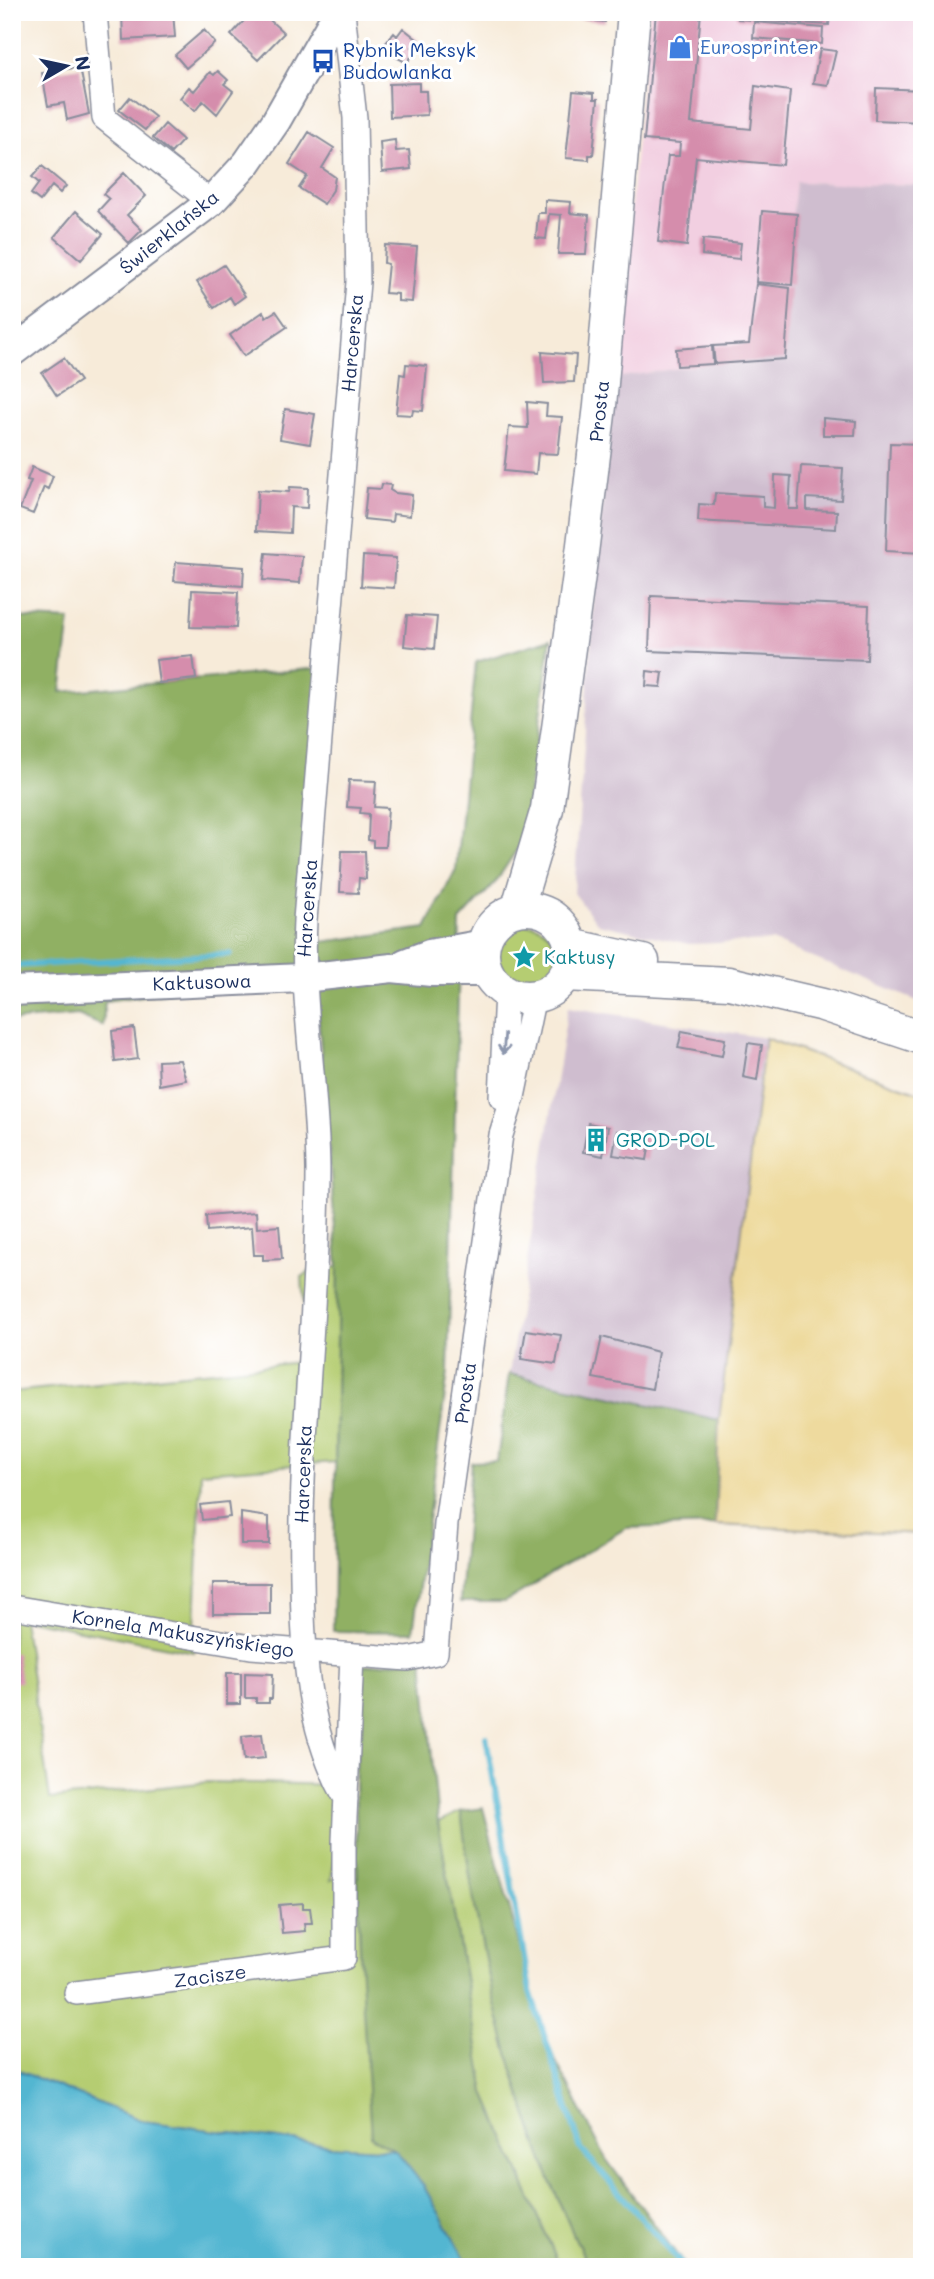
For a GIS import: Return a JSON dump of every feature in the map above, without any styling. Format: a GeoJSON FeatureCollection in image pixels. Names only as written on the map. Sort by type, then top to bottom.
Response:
{"type":"FeatureCollection","features":[{"type":"Feature","properties":{"kind":"main road","name":"Prosta"},"geometry":{"type":"LineString","coordinates":[[533,912],[600,406],[635,12]]}},
{"type":"Feature","properties":{"kind":"main road"},"geometry":{"type":"LineString","coordinates":[[533,912],[564,930],[567,960],[552,989],[502,976],[498,919],[533,912]]}},
{"type":"Feature","properties":{"kind":"main road"},"geometry":{"type":"LineString","coordinates":[[567,960],[676,973],[804,999],[922,1038]]}},
{"type":"Feature","properties":{"kind":"street"},"geometry":{"type":"LineString","coordinates":[[94,12],[104,118],[211,202]]}},
{"type":"Feature","properties":{"kind":"street","name":"Świerklańska"},"geometry":{"type":"LineString","coordinates":[[12,352],[211,202],[247,163],[276,121],[341,12]]}},
{"type":"Feature","properties":{"kind":"street","name":"Harcerska"},"geometry":{"type":"LineString","coordinates":[[341,12],[355,118],[358,282],[308,873],[303,978],[318,1170],[300,1507],[303,1653],[320,1732],[346,1799]]}},
{"type":"Feature","properties":{"kind":"street","name":"Kaktusowa"},"geometry":{"type":"LineString","coordinates":[[12,991],[303,978],[392,968],[502,976]]}},
{"type":"Feature","properties":{"kind":"street","name":"Prosta"},"geometry":{"type":"LineString","coordinates":[[436,1653],[446,1524],[502,1135],[502,976]]}},
{"type":"Feature","properties":{"kind":"street","name":"Kornela Makuszyńskiego"},"geometry":{"type":"LineString","coordinates":[[12,1606],[198,1640],[303,1653],[408,1659],[436,1653]]}},
{"type":"Feature","properties":{"kind":"street","name":"Harcerska"},"geometry":{"type":"LineString","coordinates":[[344,1958],[346,1799],[352,1656]]}},
{"type":"Feature","properties":{"kind":"street","name":"Zacisze"},"geometry":{"type":"LineString","coordinates":[[76,1993],[344,1958]]}},
{"type":"Feature","properties":{"kind":"shaded area"},"geometry":{"type":"Polygon","coordinates":[[[649,12],[922,12],[922,185],[796,182],[779,353],[615,378],[649,12]]]}},
{"type":"Feature","properties":{"kind":"shaded area"},"geometry":{"type":"Polygon","coordinates":[[[796,182],[922,185],[922,1003],[772,941],[689,944],[598,924],[574,893],[596,570],[615,378],[778,353],[796,182]]]}},
{"type":"Feature","properties":{"kind":"shaded area"},"geometry":{"type":"Polygon","coordinates":[[[568,1007],[765,1038],[719,1420],[509,1374],[568,1007]]]}},
{"type":"Feature","properties":{"kind":"green space"},"geometry":{"type":"Polygon","coordinates":[[[12,617],[70,620],[61,692],[320,668],[305,890],[322,942],[426,928],[456,869],[476,662],[551,639],[522,842],[495,883],[460,921],[448,1372],[413,1632],[333,1631],[338,1268],[315,973],[105,1001],[103,1026],[78,1015],[12,1021],[12,617]]]}},
{"type":"Feature","properties":{"kind":"green space"},"geometry":{"type":"Polygon","coordinates":[[[520,924],[532,924],[548,933],[555,943],[555,967],[548,977],[532,986],[520,986],[509,981],[500,972],[495,961],[495,949],[500,938],[509,929],[520,924]]]}},
{"type":"Feature","properties":{"kind":"green space"},"geometry":{"type":"Polygon","coordinates":[[[338,1267],[335,1462],[201,1472],[194,1652],[23,1619],[50,1799],[209,1782],[341,1785],[346,1799],[331,1880],[357,1864],[361,1976],[395,2150],[330,2146],[143,2121],[12,2068],[12,1392],[308,1361],[302,1277],[315,1268],[338,1267]]]}},
{"type":"Feature","properties":{"kind":"green space"},"geometry":{"type":"Polygon","coordinates":[[[509,1374],[719,1420],[715,1525],[626,1528],[505,1602],[460,1602],[471,1462],[497,1461],[509,1374]]]}},
{"type":"Feature","properties":{"kind":"green space"},"geometry":{"type":"Polygon","coordinates":[[[423,1658],[438,1822],[485,2093],[560,2267],[470,2267],[423,2185],[395,2150],[371,2137],[361,1976],[355,1784],[362,1666],[423,1658]]]}},
{"type":"Feature","properties":{"kind":"green space"},"geometry":{"type":"Polygon","coordinates":[[[483,1808],[544,2038],[606,2159],[686,2267],[589,2267],[564,2213],[522,2102],[505,2045],[479,1929],[461,1811],[483,1808]]]}},
{"type":"Feature","properties":{"kind":"green space"},"geometry":{"type":"Polygon","coordinates":[[[461,1811],[479,1929],[505,2045],[542,2158],[589,2267],[560,2267],[485,2093],[438,1822],[461,1811]]]}},
{"type":"Feature","properties":{"kind":"sand"},"geometry":{"type":"Polygon","coordinates":[[[765,1038],[922,1094],[922,1534],[715,1525],[719,1420],[765,1038]]]}},
{"type":"Feature","properties":{"kind":"water"},"geometry":{"type":"Polygon","coordinates":[[[12,2068],[143,2121],[330,2146],[395,2150],[423,2185],[470,2267],[12,2267],[12,2068]]]}},
{"type":"Feature","properties":{"kind":"building"},"geometry":{"type":"Polygon","coordinates":[[[122,12],[173,12],[175,37],[123,40],[122,12]]]}},
{"type":"Feature","properties":{"kind":"building"},"geometry":{"type":"Polygon","coordinates":[[[252,12],[261,12],[284,33],[258,60],[231,35],[252,12]]]}},
{"type":"Feature","properties":{"kind":"building"},"geometry":{"type":"Polygon","coordinates":[[[577,12],[606,12],[605,22],[577,19],[577,12]]]}},
{"type":"Feature","properties":{"kind":"building"},"geometry":{"type":"Polygon","coordinates":[[[656,12],[701,12],[691,123],[751,129],[755,86],[790,91],[783,165],[696,157],[687,246],[658,242],[668,156],[679,156],[680,143],[644,140],[656,12]]]}},
{"type":"Feature","properties":{"kind":"building"},"geometry":{"type":"Polygon","coordinates":[[[735,12],[830,12],[829,25],[738,19],[735,12]]]}},
{"type":"Feature","properties":{"kind":"building"},"geometry":{"type":"Polygon","coordinates":[[[754,22],[823,28],[822,44],[753,38],[754,22]]]}},
{"type":"Feature","properties":{"kind":"building"},"geometry":{"type":"Polygon","coordinates":[[[403,28],[418,40],[412,47],[415,51],[407,63],[381,49],[394,33],[397,36],[403,28]]]}},
{"type":"Feature","properties":{"kind":"building"},"geometry":{"type":"Polygon","coordinates":[[[204,30],[215,43],[186,68],[175,55],[204,30]]]}},
{"type":"Feature","properties":{"kind":"building"},"geometry":{"type":"Polygon","coordinates":[[[820,49],[836,51],[828,85],[813,83],[820,49]]]}},
{"type":"Feature","properties":{"kind":"building"},"geometry":{"type":"Polygon","coordinates":[[[80,67],[89,114],[67,120],[64,103],[48,106],[42,73],[80,67]]]}},
{"type":"Feature","properties":{"kind":"building"},"geometry":{"type":"Polygon","coordinates":[[[218,71],[228,80],[224,84],[233,91],[217,114],[203,101],[195,111],[180,98],[189,87],[194,91],[210,72],[214,75],[218,71]]]}},
{"type":"Feature","properties":{"kind":"building"},"geometry":{"type":"Polygon","coordinates":[[[419,83],[419,91],[426,91],[427,115],[390,117],[389,84],[419,83]]]}},
{"type":"Feature","properties":{"kind":"building"},"geometry":{"type":"Polygon","coordinates":[[[876,88],[922,90],[922,122],[875,120],[876,88]]]}},
{"type":"Feature","properties":{"kind":"building"},"geometry":{"type":"Polygon","coordinates":[[[573,91],[594,93],[594,99],[598,99],[593,155],[589,155],[589,160],[566,158],[573,91]]]}},
{"type":"Feature","properties":{"kind":"building"},"geometry":{"type":"Polygon","coordinates":[[[130,97],[155,117],[145,130],[119,110],[130,97]]]}},
{"type":"Feature","properties":{"kind":"building"},"geometry":{"type":"Polygon","coordinates":[[[165,124],[183,140],[171,153],[153,138],[165,124]]]}},
{"type":"Feature","properties":{"kind":"building"},"geometry":{"type":"Polygon","coordinates":[[[309,132],[334,148],[322,168],[335,177],[333,190],[324,204],[299,188],[307,176],[289,164],[309,132]]]}},
{"type":"Feature","properties":{"kind":"building"},"geometry":{"type":"Polygon","coordinates":[[[395,140],[396,151],[409,150],[411,169],[382,172],[380,142],[395,140]]]}},
{"type":"Feature","properties":{"kind":"building"},"geometry":{"type":"Polygon","coordinates":[[[42,166],[66,186],[60,193],[52,186],[40,201],[31,194],[39,183],[32,177],[42,166]]]}},
{"type":"Feature","properties":{"kind":"building"},"geometry":{"type":"Polygon","coordinates":[[[124,173],[146,196],[127,215],[142,230],[129,243],[98,211],[109,199],[103,194],[124,173]]]}},
{"type":"Feature","properties":{"kind":"building"},"geometry":{"type":"Polygon","coordinates":[[[545,200],[571,202],[570,213],[589,215],[586,254],[558,254],[561,215],[549,214],[546,239],[536,238],[538,213],[545,213],[545,200]]]}},
{"type":"Feature","properties":{"kind":"building"},"geometry":{"type":"Polygon","coordinates":[[[76,211],[103,234],[81,260],[54,237],[76,211]]]}},
{"type":"Feature","properties":{"kind":"building"},"geometry":{"type":"Polygon","coordinates":[[[762,211],[797,214],[792,285],[756,282],[762,211]]]}},
{"type":"Feature","properties":{"kind":"building"},"geometry":{"type":"Polygon","coordinates":[[[703,239],[741,243],[739,259],[702,255],[703,239]]]}},
{"type":"Feature","properties":{"kind":"building"},"geometry":{"type":"Polygon","coordinates":[[[385,245],[417,247],[412,302],[398,301],[398,294],[385,293],[388,264],[384,263],[385,245]]]}},
{"type":"Feature","properties":{"kind":"building"},"geometry":{"type":"Polygon","coordinates":[[[224,265],[245,296],[234,304],[230,297],[214,308],[197,282],[224,265]]]}},
{"type":"Feature","properties":{"kind":"building"},"geometry":{"type":"Polygon","coordinates":[[[756,284],[790,288],[785,359],[715,364],[713,346],[749,344],[756,284]]]}},
{"type":"Feature","properties":{"kind":"building"},"geometry":{"type":"Polygon","coordinates":[[[276,311],[287,327],[244,356],[230,335],[263,312],[266,317],[276,311]]]}},
{"type":"Feature","properties":{"kind":"building"},"geometry":{"type":"Polygon","coordinates":[[[712,346],[713,364],[677,366],[676,349],[712,346]]]}},
{"type":"Feature","properties":{"kind":"building"},"geometry":{"type":"Polygon","coordinates":[[[542,352],[576,355],[574,382],[544,383],[542,352]]]}},
{"type":"Feature","properties":{"kind":"building"},"geometry":{"type":"Polygon","coordinates":[[[64,358],[80,381],[57,396],[42,373],[64,358]]]}},
{"type":"Feature","properties":{"kind":"building"},"geometry":{"type":"Polygon","coordinates":[[[406,364],[427,366],[423,411],[413,410],[412,415],[396,414],[400,374],[405,375],[406,364]]]}},
{"type":"Feature","properties":{"kind":"building"},"geometry":{"type":"Polygon","coordinates":[[[527,402],[547,404],[546,416],[562,417],[558,454],[538,453],[536,474],[504,471],[509,427],[528,428],[527,402]]]}},
{"type":"Feature","properties":{"kind":"building"},"geometry":{"type":"Polygon","coordinates":[[[285,409],[315,414],[310,444],[280,439],[285,409]]]}},
{"type":"Feature","properties":{"kind":"building"},"geometry":{"type":"Polygon","coordinates":[[[823,418],[856,421],[855,435],[823,435],[823,418]]]}},
{"type":"Feature","properties":{"kind":"building"},"geometry":{"type":"Polygon","coordinates":[[[890,443],[922,444],[922,553],[886,551],[890,443]]]}},
{"type":"Feature","properties":{"kind":"building"},"geometry":{"type":"Polygon","coordinates":[[[801,466],[843,468],[841,500],[807,498],[807,510],[837,511],[836,529],[698,521],[699,504],[714,505],[715,493],[763,496],[763,507],[774,508],[775,475],[791,476],[789,509],[798,509],[801,466]]]}},
{"type":"Feature","properties":{"kind":"building"},"geometry":{"type":"Polygon","coordinates":[[[32,467],[53,476],[48,489],[44,487],[33,514],[20,509],[31,481],[27,480],[32,467]]]}},
{"type":"Feature","properties":{"kind":"building"},"geometry":{"type":"Polygon","coordinates":[[[382,484],[391,485],[390,490],[395,493],[412,495],[410,516],[393,514],[392,522],[364,519],[367,488],[381,489],[382,484]]]}},
{"type":"Feature","properties":{"kind":"building"},"geometry":{"type":"Polygon","coordinates":[[[290,487],[308,488],[307,508],[291,507],[290,533],[256,531],[258,490],[289,492],[290,487]]]}},
{"type":"Feature","properties":{"kind":"building"},"geometry":{"type":"Polygon","coordinates":[[[266,553],[302,556],[300,583],[263,580],[266,553]]]}},
{"type":"Feature","properties":{"kind":"building"},"geometry":{"type":"Polygon","coordinates":[[[363,556],[396,558],[394,588],[361,586],[363,556]]]}},
{"type":"Feature","properties":{"kind":"building"},"geometry":{"type":"Polygon","coordinates":[[[176,562],[244,567],[243,586],[174,581],[176,562]]]}},
{"type":"Feature","properties":{"kind":"building"},"geometry":{"type":"Polygon","coordinates":[[[192,590],[238,592],[236,628],[190,627],[192,590]]]}},
{"type":"Feature","properties":{"kind":"building"},"geometry":{"type":"Polygon","coordinates":[[[651,596],[869,606],[867,660],[649,651],[651,596]]]}},
{"type":"Feature","properties":{"kind":"building"},"geometry":{"type":"Polygon","coordinates":[[[407,615],[437,617],[434,649],[404,646],[407,615]]]}},
{"type":"Feature","properties":{"kind":"building"},"geometry":{"type":"Polygon","coordinates":[[[193,656],[196,679],[159,683],[156,660],[193,656]]]}},
{"type":"Feature","properties":{"kind":"building"},"geometry":{"type":"Polygon","coordinates":[[[647,671],[663,673],[661,687],[646,686],[647,671]]]}},
{"type":"Feature","properties":{"kind":"building"},"geometry":{"type":"Polygon","coordinates":[[[349,780],[376,781],[374,807],[388,808],[385,847],[373,847],[373,841],[368,840],[369,814],[360,813],[361,808],[347,807],[349,780]]]}},
{"type":"Feature","properties":{"kind":"building"},"geometry":{"type":"Polygon","coordinates":[[[342,851],[365,851],[366,879],[359,878],[358,893],[340,892],[342,851]]]}},
{"type":"Feature","properties":{"kind":"building"},"geometry":{"type":"Polygon","coordinates":[[[134,1028],[138,1059],[115,1062],[112,1031],[134,1028]]]}},
{"type":"Feature","properties":{"kind":"building"},"geometry":{"type":"Polygon","coordinates":[[[682,1031],[725,1039],[722,1056],[678,1048],[682,1031]]]}},
{"type":"Feature","properties":{"kind":"building"},"geometry":{"type":"Polygon","coordinates":[[[748,1043],[762,1045],[757,1080],[743,1077],[748,1043]]]}},
{"type":"Feature","properties":{"kind":"building"},"geometry":{"type":"Polygon","coordinates":[[[180,1060],[186,1080],[159,1085],[158,1061],[180,1060]]]}},
{"type":"Feature","properties":{"kind":"building","name":"GROD-POL"},"geometry":{"type":"Polygon","coordinates":[[[588,1123],[608,1127],[603,1156],[583,1152],[588,1123]]]}},
{"type":"Feature","properties":{"kind":"building"},"geometry":{"type":"Polygon","coordinates":[[[617,1131],[651,1137],[647,1160],[613,1155],[617,1131]]]}},
{"type":"Feature","properties":{"kind":"building"},"geometry":{"type":"Polygon","coordinates":[[[256,1212],[257,1228],[279,1226],[282,1259],[263,1260],[263,1255],[254,1255],[252,1227],[207,1231],[206,1216],[256,1212]]]}},
{"type":"Feature","properties":{"kind":"building"},"geometry":{"type":"Polygon","coordinates":[[[526,1330],[561,1335],[556,1364],[521,1359],[526,1330]]]}},
{"type":"Feature","properties":{"kind":"building"},"geometry":{"type":"Polygon","coordinates":[[[602,1337],[658,1352],[652,1389],[593,1378],[602,1337]]]}},
{"type":"Feature","properties":{"kind":"building"},"geometry":{"type":"Polygon","coordinates":[[[228,1502],[230,1517],[202,1520],[200,1505],[228,1502]]]}},
{"type":"Feature","properties":{"kind":"building"},"geometry":{"type":"Polygon","coordinates":[[[241,1513],[269,1517],[269,1544],[241,1544],[241,1513]]]}},
{"type":"Feature","properties":{"kind":"building"},"geometry":{"type":"Polygon","coordinates":[[[213,1583],[270,1583],[270,1614],[213,1614],[213,1583]]]}},
{"type":"Feature","properties":{"kind":"building"},"geometry":{"type":"Polygon","coordinates":[[[12,1653],[17,1653],[21,1682],[12,1683],[12,1653]]]}},
{"type":"Feature","properties":{"kind":"building"},"geometry":{"type":"Polygon","coordinates":[[[227,1673],[241,1673],[241,1704],[227,1704],[227,1673]]]}},
{"type":"Feature","properties":{"kind":"building"},"geometry":{"type":"Polygon","coordinates":[[[245,1673],[273,1674],[272,1699],[269,1699],[269,1703],[256,1703],[256,1698],[245,1698],[245,1673]]]}},
{"type":"Feature","properties":{"kind":"building"},"geometry":{"type":"Polygon","coordinates":[[[262,1734],[265,1758],[244,1760],[242,1736],[262,1734]]]}},
{"type":"Feature","properties":{"kind":"building"},"geometry":{"type":"Polygon","coordinates":[[[303,1903],[303,1908],[310,1908],[312,1923],[304,1923],[305,1931],[282,1933],[279,1905],[303,1903]]]}},
{"type":"Feature","properties":{"kind":"waterway"},"geometry":{"type":"LineString","coordinates":[[12,966],[230,954]]}},
{"type":"Feature","properties":{"kind":"waterway"},"geometry":{"type":"LineString","coordinates":[[486,1737],[530,1991],[581,2149],[684,2267]]}},
{"type":"Feature","properties":{"kind":"place","name":"Eurosprinter"},"geometry":{"type":"Point","coordinates":[680,47]}},
{"type":"Feature","properties":{"kind":"place","name":"Rybnik Meksyk Budowlanka"},"geometry":{"type":"Point","coordinates":[323,61]}},
{"type":"Feature","properties":{"kind":"place","name":"Kaktusy"},"geometry":{"type":"Point","coordinates":[524,957]}},
{"type":"Feature","properties":{"kind":"place","name":"GROD-POL"},"geometry":{"type":"Point","coordinates":[596,1140]}}]}
